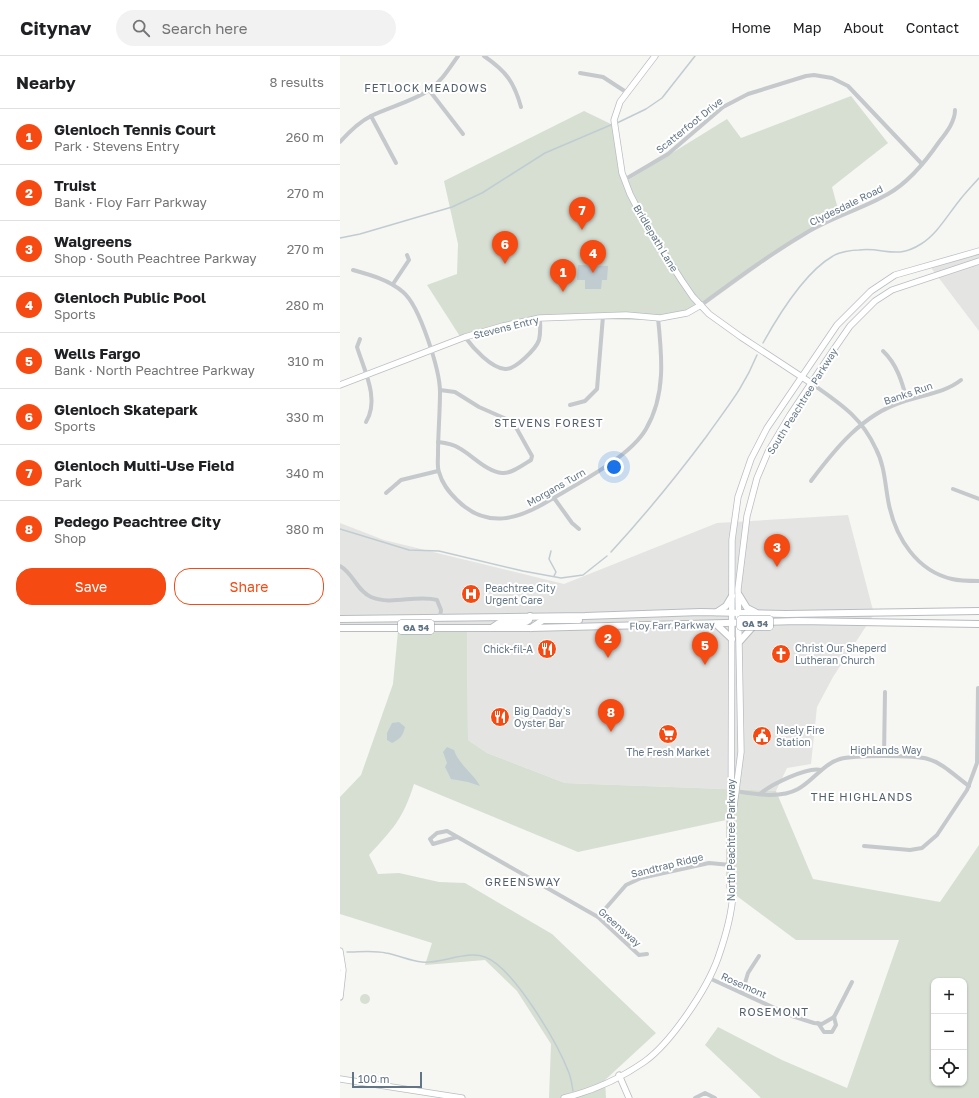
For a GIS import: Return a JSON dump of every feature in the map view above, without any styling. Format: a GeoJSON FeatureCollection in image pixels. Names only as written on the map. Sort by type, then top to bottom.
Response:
{"type":"FeatureCollection","features":[{"type":"Feature","properties":{"kind":"main road"},"geometry":{"type":"LineString","coordinates":[[716,612],[726,606],[735,596],[747,608],[757,613]]}},
{"type":"Feature","properties":{"kind":"main road","name":"Floy Farr Parkway"},"geometry":{"type":"LineString","coordinates":[[340,619],[585,616],[716,612],[979,611]]}},
{"type":"Feature","properties":{"kind":"main road"},"geometry":{"type":"LineString","coordinates":[[493,627],[499,623],[526,622],[529,620],[530,616]]}},
{"type":"Feature","properties":{"kind":"main road"},"geometry":{"type":"LineString","coordinates":[[531,628],[542,620],[579,620],[585,616]]}},
{"type":"Feature","properties":{"kind":"main road","name":"Floy Farr Parkway"},"geometry":{"type":"LineString","coordinates":[[340,628],[531,628],[804,621],[979,624]]}},
{"type":"Feature","properties":{"kind":"main road"},"geometry":{"type":"LineString","coordinates":[[740,641],[756,623]]}},
{"type":"Feature","properties":{"kind":"main road"},"geometry":{"type":"LineString","coordinates":[[716,624],[732,639]]}},
{"type":"Feature","properties":{"kind":"street"},"geometry":{"type":"LineString","coordinates":[[340,142],[353,129],[371,116],[429,90],[441,80],[458,56]]}},
{"type":"Feature","properties":{"kind":"street"},"geometry":{"type":"LineString","coordinates":[[484,56],[499,66],[509,77],[521,107]]}},
{"type":"Feature","properties":{"kind":"street","name":"Bridlepath Lane"},"geometry":{"type":"LineString","coordinates":[[655,56],[626,92],[615,112],[614,125],[624,180],[648,228],[682,281],[701,305],[723,325],[811,383]]}},
{"type":"Feature","properties":{"kind":"street"},"geometry":{"type":"LineString","coordinates":[[580,73],[603,77],[626,92]]}},
{"type":"Feature","properties":{"kind":"street","name":"Scatterfoot Drive"},"geometry":{"type":"LineString","coordinates":[[624,180],[668,154],[702,124],[735,100],[760,89],[814,76],[832,78],[848,86],[922,164]]}},
{"type":"Feature","properties":{"kind":"street"},"geometry":{"type":"LineString","coordinates":[[429,90],[463,134]]}},
{"type":"Feature","properties":{"kind":"street","name":"Clydesdale Road"},"geometry":{"type":"LineString","coordinates":[[701,305],[730,282],[805,233],[830,219],[889,193],[906,180],[922,164],[946,132],[955,117],[955,110]]}},
{"type":"Feature","properties":{"kind":"street"},"geometry":{"type":"LineString","coordinates":[[371,116],[396,163]]}},
{"type":"Feature","properties":{"kind":"street","name":"South Peachtree Parkway"},"geometry":{"type":"LineString","coordinates":[[740,623],[735,596],[732,540],[738,497],[751,459],[767,428],[837,324],[871,290],[895,275],[979,251]]}},
{"type":"Feature","properties":{"kind":"street"},"geometry":{"type":"LineString","coordinates":[[353,270],[393,284],[409,260],[407,255]]}},
{"type":"Feature","properties":{"kind":"street","name":"South Peachtree Parkway"},"geometry":{"type":"LineString","coordinates":[[735,596],[747,516],[757,478],[768,452],[811,383],[850,326],[875,301],[892,290],[979,261]]}},
{"type":"Feature","properties":{"kind":"street","name":"Morgans Turn"},"geometry":{"type":"LineString","coordinates":[[393,284],[405,293],[412,303],[431,350],[439,378],[438,471],[449,492],[459,503],[471,512],[491,518],[511,518],[525,514],[604,468],[635,443],[649,424],[660,392],[662,377],[658,318]]}},
{"type":"Feature","properties":{"kind":"street","name":"Stevens Entry"},"geometry":{"type":"LineString","coordinates":[[340,385],[465,337],[503,326],[540,318],[626,316],[658,318],[687,313],[701,305]]}},
{"type":"Feature","properties":{"kind":"street"},"geometry":{"type":"LineString","coordinates":[[570,405],[585,401],[597,389],[603,316]]}},
{"type":"Feature","properties":{"kind":"street"},"geometry":{"type":"LineString","coordinates":[[465,337],[480,354],[503,369],[510,369],[515,367],[538,343],[540,318]]}},
{"type":"Feature","properties":{"kind":"street"},"geometry":{"type":"LineString","coordinates":[[360,339],[357,347],[372,401],[370,416],[366,422]]}},
{"type":"Feature","properties":{"kind":"street"},"geometry":{"type":"LineString","coordinates":[[883,351],[889,356],[900,377],[907,400]]}},
{"type":"Feature","properties":{"kind":"street","name":"Banks Run"},"geometry":{"type":"LineString","coordinates":[[811,481],[842,442],[862,424],[886,408],[907,400],[949,388],[961,380]]}},
{"type":"Feature","properties":{"kind":"street"},"geometry":{"type":"LineString","coordinates":[[811,383],[849,410],[862,424],[880,459],[894,524],[904,544],[923,564],[940,576],[954,580],[979,581]]}},
{"type":"Feature","properties":{"kind":"street"},"geometry":{"type":"LineString","coordinates":[[438,442],[460,448],[488,467],[502,473],[508,473],[526,464],[531,460],[532,456],[513,422],[479,407],[455,392],[440,390]]}},
{"type":"Feature","properties":{"kind":"street"},"geometry":{"type":"LineString","coordinates":[[386,493],[401,480],[438,471]]}},
{"type":"Feature","properties":{"kind":"street"},"geometry":{"type":"LineString","coordinates":[[953,489],[979,499]]}},
{"type":"Feature","properties":{"kind":"street"},"geometry":{"type":"LineString","coordinates":[[554,498],[572,523],[579,529]]}},
{"type":"Feature","properties":{"kind":"street"},"geometry":{"type":"LineString","coordinates":[[340,566],[347,572],[362,592],[371,597],[393,600],[437,600],[441,610],[440,618]]}},
{"type":"Feature","properties":{"kind":"street","name":"North Peachtree Parkway"},"geometry":{"type":"LineString","coordinates":[[564,1098],[607,1083],[643,1062],[659,1049],[682,1021],[709,978],[718,958],[730,912],[733,892],[730,865],[733,791],[732,613],[735,596]]}},
{"type":"Feature","properties":{"kind":"street"},"geometry":{"type":"LineString","coordinates":[[733,791],[741,752],[740,623]]}},
{"type":"Feature","properties":{"kind":"street"},"geometry":{"type":"LineString","coordinates":[[732,681],[740,680]]}},
{"type":"Feature","properties":{"kind":"street"},"geometry":{"type":"LineString","coordinates":[[864,846],[910,850],[922,848],[937,835],[969,786],[977,763],[978,688]]}},
{"type":"Feature","properties":{"kind":"street"},"geometry":{"type":"LineString","coordinates":[[884,756],[885,692]]}},
{"type":"Feature","properties":{"kind":"street","name":"Highlands Way"},"geometry":{"type":"LineString","coordinates":[[733,791],[760,794],[784,794],[799,789],[821,770],[840,759],[884,756],[929,759],[969,786]]}},
{"type":"Feature","properties":{"kind":"street","name":"Highlands Way"},"geometry":{"type":"LineString","coordinates":[[760,794],[768,787],[817,768],[821,770]]}},
{"type":"Feature","properties":{"kind":"street","name":"Greensway"},"geometry":{"type":"LineString","coordinates":[[457,837],[433,844],[430,839],[437,833],[444,831],[457,837],[598,917],[639,955],[647,954]]}},
{"type":"Feature","properties":{"kind":"street","name":"Sandtrap Ridge"},"geometry":{"type":"LineString","coordinates":[[598,917],[626,885],[641,878],[709,863],[730,865]]}},
{"type":"Feature","properties":{"kind":"street"},"geometry":{"type":"LineString","coordinates":[[340,951],[343,971],[340,997]]}},
{"type":"Feature","properties":{"kind":"street"},"geometry":{"type":"LineString","coordinates":[[742,993],[748,973],[759,956]]}},
{"type":"Feature","properties":{"kind":"street","name":"Rosemont"},"geometry":{"type":"LineString","coordinates":[[709,978],[806,1022],[818,1024],[824,1032],[832,1032],[836,1025],[834,1017],[852,982]]}},
{"type":"Feature","properties":{"kind":"street"},"geometry":{"type":"LineString","coordinates":[[818,1024],[822,1024],[834,1017]]}},
{"type":"Feature","properties":{"kind":"street"},"geometry":{"type":"LineString","coordinates":[[619,1076],[629,1098]]}},
{"type":"Feature","properties":{"kind":"street"},"geometry":{"type":"LineString","coordinates":[[340,1079],[462,1098]]}},
{"type":"Feature","properties":{"kind":"street"},"geometry":{"type":"LineString","coordinates":[[695,1098],[705,1093],[715,1098]]}},
{"type":"Feature","properties":{"kind":"shaded area"},"geometry":{"type":"Polygon","coordinates":[[[851,96],[888,143],[832,187],[838,209],[702,307],[638,320],[545,318],[461,338],[427,285],[457,274],[458,244],[444,181],[584,111],[615,126],[625,182],[727,119],[741,138],[851,96]]]}},
{"type":"Feature","properties":{"kind":"shaded area"},"geometry":{"type":"Polygon","coordinates":[[[979,251],[979,331],[929,265],[979,251]]]}},
{"type":"Feature","properties":{"kind":"shaded area"},"geometry":{"type":"Polygon","coordinates":[[[578,265],[608,266],[607,280],[602,280],[601,289],[585,289],[585,280],[577,280],[578,265]]]}},
{"type":"Feature","properties":{"kind":"shaded area"},"geometry":{"type":"Polygon","coordinates":[[[848,515],[874,614],[833,677],[817,707],[811,764],[787,768],[776,791],[565,783],[487,753],[468,740],[467,626],[398,631],[340,631],[340,523],[384,540],[564,584],[717,523],[848,515]]]}},
{"type":"Feature","properties":{"kind":"shaded area"},"geometry":{"type":"Polygon","coordinates":[[[467,626],[468,740],[487,753],[565,783],[776,791],[813,879],[940,902],[979,845],[979,1098],[761,1098],[705,1045],[718,1027],[782,1060],[847,1088],[899,940],[796,940],[726,888],[726,820],[578,852],[414,784],[406,806],[396,823],[385,838],[369,855],[378,874],[399,873],[439,882],[465,883],[552,934],[656,1033],[605,1080],[606,1098],[549,1098],[551,1044],[517,991],[485,960],[425,965],[432,943],[340,914],[340,797],[361,775],[393,684],[398,631],[467,626]]]}},
{"type":"Feature","properties":{"kind":"shaded area"},"geometry":{"type":"Polygon","coordinates":[[[399,722],[405,727],[404,730],[401,737],[392,743],[387,740],[387,733],[392,723],[399,722]]]}},
{"type":"Feature","properties":{"kind":"shaded area"},"geometry":{"type":"Polygon","coordinates":[[[447,747],[454,750],[459,760],[480,786],[451,779],[445,767],[447,763],[443,752],[447,747]]]}},
{"type":"Feature","properties":{"kind":"shaded area"},"geometry":{"type":"Polygon","coordinates":[[[363,994],[367,994],[369,995],[369,1003],[363,1004],[360,1001],[360,997],[363,994]]]}},
{"type":"Feature","properties":{"kind":"waterway"},"geometry":{"type":"LineString","coordinates":[[617,123],[646,109],[662,98],[695,56]]}},
{"type":"Feature","properties":{"kind":"waterway"},"geometry":{"type":"LineString","coordinates":[[340,238],[360,234],[452,207],[482,193],[545,153],[613,124]]}},
{"type":"Feature","properties":{"kind":"waterway"},"geometry":{"type":"LineString","coordinates":[[763,343],[793,295],[823,263],[836,255],[853,250],[897,252],[912,249],[927,240],[937,230],[961,198],[979,178]]}},
{"type":"Feature","properties":{"kind":"waterway"},"geometry":{"type":"LineString","coordinates":[[611,552],[660,496],[706,437],[740,388],[757,355]]}},
{"type":"Feature","properties":{"kind":"waterway"},"geometry":{"type":"LineString","coordinates":[[340,529],[409,550],[439,551],[523,571],[561,578],[583,575],[607,556]]}},
{"type":"Feature","properties":{"kind":"waterway"},"geometry":{"type":"LineString","coordinates":[[551,551],[549,559],[556,572],[554,576]]}},
{"type":"Feature","properties":{"kind":"waterway"},"geometry":{"type":"LineString","coordinates":[[347,952],[381,952],[422,962],[470,955],[485,957],[496,964],[509,976],[534,1008],[563,1060],[571,1079],[573,1091]]}},
{"type":"Feature","properties":{"kind":"place","name":"Glenloch Multi-Use Field"},"geometry":{"type":"Point","coordinates":[582,230]}},
{"type":"Feature","properties":{"kind":"place","name":"Glenloch Skatepark"},"geometry":{"type":"Point","coordinates":[505,264]}},
{"type":"Feature","properties":{"kind":"place","name":"Glenloch Public Pool"},"geometry":{"type":"Point","coordinates":[593,273]}},
{"type":"Feature","properties":{"kind":"place","name":"Glenloch Tennis Court"},"geometry":{"type":"Point","coordinates":[563,292]}},
{"type":"Feature","properties":{"kind":"place","name":"Walgreens"},"geometry":{"type":"Point","coordinates":[777,567]}},
{"type":"Feature","properties":{"kind":"place","name":"Peachtree City Urgent Care"},"geometry":{"type":"Point","coordinates":[471,594]}},
{"type":"Feature","properties":{"kind":"place","name":"Chick-fil-A"},"geometry":{"type":"Point","coordinates":[547,649]}},
{"type":"Feature","properties":{"kind":"place","name":"Christ Our Sheperd Lutheran Church"},"geometry":{"type":"Point","coordinates":[781,654]}},
{"type":"Feature","properties":{"kind":"place","name":"Truist"},"geometry":{"type":"Point","coordinates":[608,658]}},
{"type":"Feature","properties":{"kind":"place","name":"Wells Fargo"},"geometry":{"type":"Point","coordinates":[705,665]}},
{"type":"Feature","properties":{"kind":"place","name":"Big Daddy's Oyster Bar"},"geometry":{"type":"Point","coordinates":[500,717]}},
{"type":"Feature","properties":{"kind":"place","name":"Pedego Peachtree City"},"geometry":{"type":"Point","coordinates":[611,732]}},
{"type":"Feature","properties":{"kind":"place","name":"The Fresh Market"},"geometry":{"type":"Point","coordinates":[668,734]}},
{"type":"Feature","properties":{"kind":"place","name":"Neely Fire Station"},"geometry":{"type":"Point","coordinates":[762,736]}},
{"type":"Feature","properties":{"kind":"district","name":"FETLOCK MEADOWS"},"geometry":{"type":"Point","coordinates":[426,87]}},
{"type":"Feature","properties":{"kind":"district","name":"STEVENS FOREST"},"geometry":{"type":"Point","coordinates":[549,422]}},
{"type":"Feature","properties":{"kind":"district","name":"THE HIGHLANDS"},"geometry":{"type":"Point","coordinates":[862,796]}},
{"type":"Feature","properties":{"kind":"district","name":"GREENSWAY"},"geometry":{"type":"Point","coordinates":[523,881]}},
{"type":"Feature","properties":{"kind":"district","name":"ROSEMONT"},"geometry":{"type":"Point","coordinates":[774,1011]}}]}
